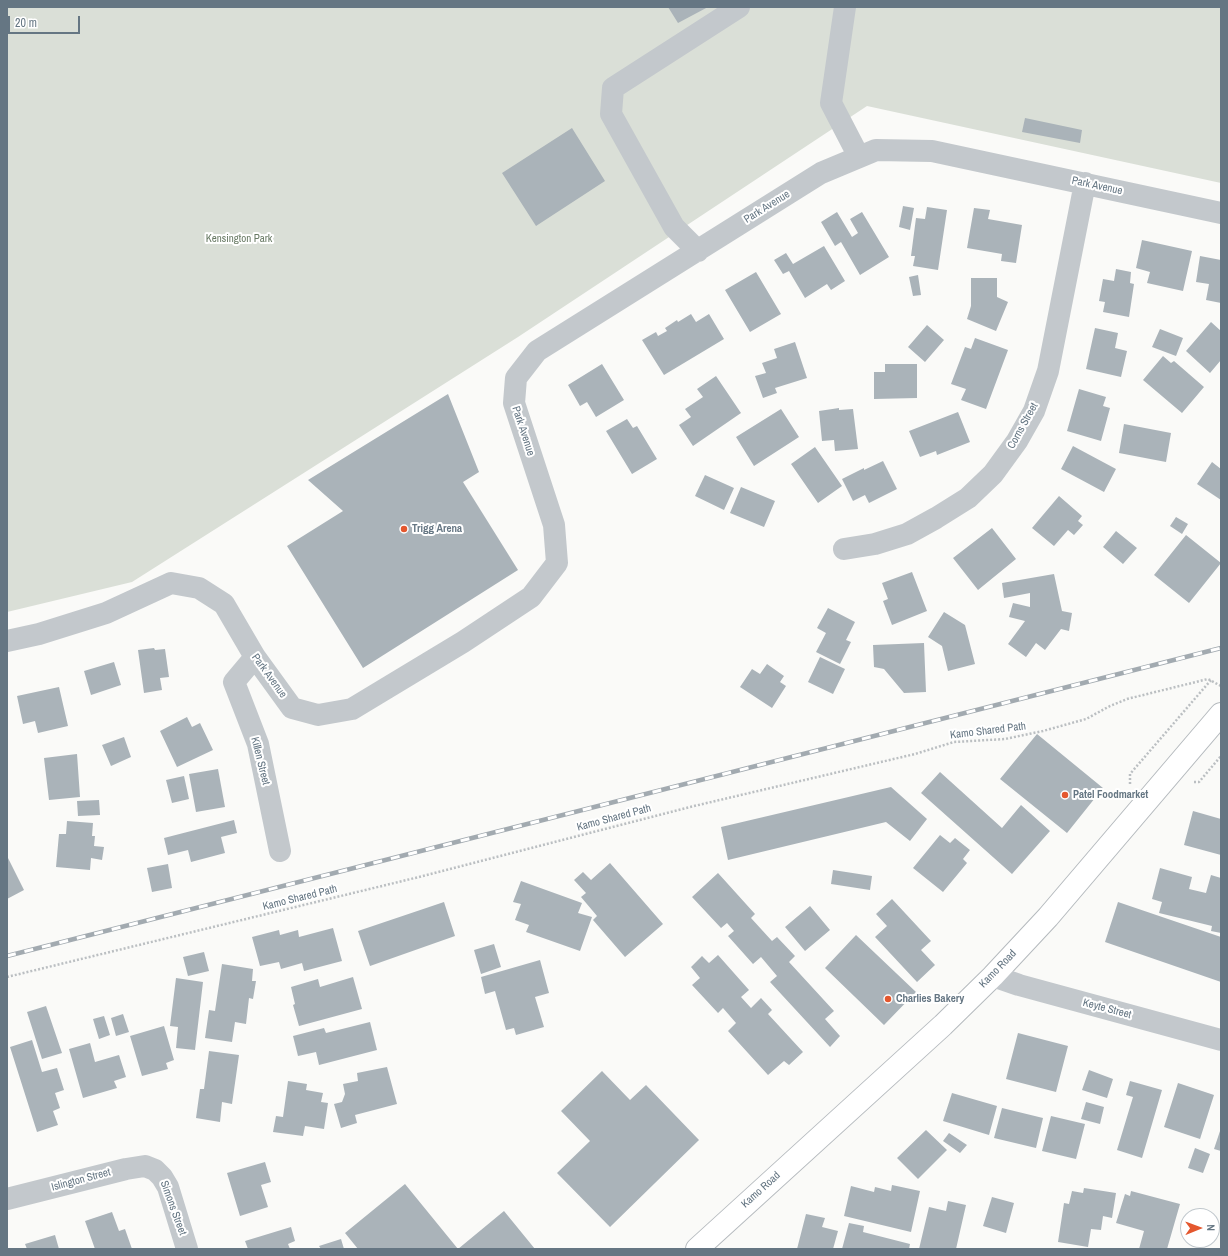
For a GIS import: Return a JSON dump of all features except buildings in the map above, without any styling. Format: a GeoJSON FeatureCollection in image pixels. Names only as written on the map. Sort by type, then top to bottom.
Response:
{"type":"FeatureCollection","features":[{"type":"Feature","properties":{"kind":"main road","name":"Kamo Road"},"geometry":{"type":"LineString","coordinates":[[697,1249],[937,1031],[993,976],[1048,917],[1221,714]]}},
{"type":"Feature","properties":{"kind":"street"},"geometry":{"type":"LineString","coordinates":[[698,251],[674,226],[611,114],[613,88],[739,7]]}},
{"type":"Feature","properties":{"kind":"street"},"geometry":{"type":"LineString","coordinates":[[845,7],[831,103],[859,157]]}},
{"type":"Feature","properties":{"kind":"street","name":"Park Avenue"},"geometry":{"type":"LineString","coordinates":[[7,641],[39,634],[106,614],[171,583],[199,588],[224,604],[255,657],[292,708],[318,715],[352,709],[463,642],[531,597],[557,563],[554,525],[514,403],[516,378],[537,351],[821,173],[876,150],[932,151],[1221,213]]}},
{"type":"Feature","properties":{"kind":"street","name":"Corns Street"},"geometry":{"type":"LineString","coordinates":[[844,549],[875,544],[906,534],[936,518],[968,498],[993,474],[1017,441],[1034,411],[1048,371],[1085,183]]}},
{"type":"Feature","properties":{"kind":"street","name":"Killen Street"},"geometry":{"type":"LineString","coordinates":[[255,657],[234,682],[258,744],[280,851]]}},
{"type":"Feature","properties":{"kind":"street","name":"Keyte Street"},"geometry":{"type":"LineString","coordinates":[[993,976],[1019,985],[1221,1040]]}},
{"type":"Feature","properties":{"kind":"street","name":"Islington Street"},"geometry":{"type":"LineString","coordinates":[[7,1199],[126,1169],[145,1166],[155,1170]]}},
{"type":"Feature","properties":{"kind":"street","name":"Simons Street"},"geometry":{"type":"LineString","coordinates":[[155,1170],[162,1177],[168,1187],[187,1249]]}},
{"type":"Feature","properties":{"kind":"path","name":"Kamo Shared Path"},"geometry":{"type":"LineString","coordinates":[[7,977],[419,877],[690,807],[915,754],[954,742],[1005,739],[1043,732],[1086,719],[1127,699],[1208,679],[1211,680]]}},
{"type":"Feature","properties":{"kind":"path"},"geometry":{"type":"LineString","coordinates":[[1130,786],[1130,774],[1211,680],[1221,686]]}},
{"type":"Feature","properties":{"kind":"path"},"geometry":{"type":"LineString","coordinates":[[1191,783],[1199,782],[1221,756]]}},
{"type":"Feature","properties":{"kind":"green space","name":"Kensington Park"},"geometry":{"type":"Polygon","coordinates":[[[7,7],[1221,7],[1221,183],[867,106],[518,337],[132,582],[7,612],[7,7]]]}},
{"type":"Feature","properties":{"kind":"railway"},"geometry":{"type":"LineString","coordinates":[[7,956],[1221,648]]}},
{"type":"Feature","properties":{"kind":"place","name":"Trigg Arena"},"geometry":{"type":"Point","coordinates":[404,529]}},
{"type":"Feature","properties":{"kind":"place","name":"Patel Foodmarket"},"geometry":{"type":"Point","coordinates":[1065,795]}},
{"type":"Feature","properties":{"kind":"place","name":"Charlies Bakery"},"geometry":{"type":"Point","coordinates":[888,999]}}]}
